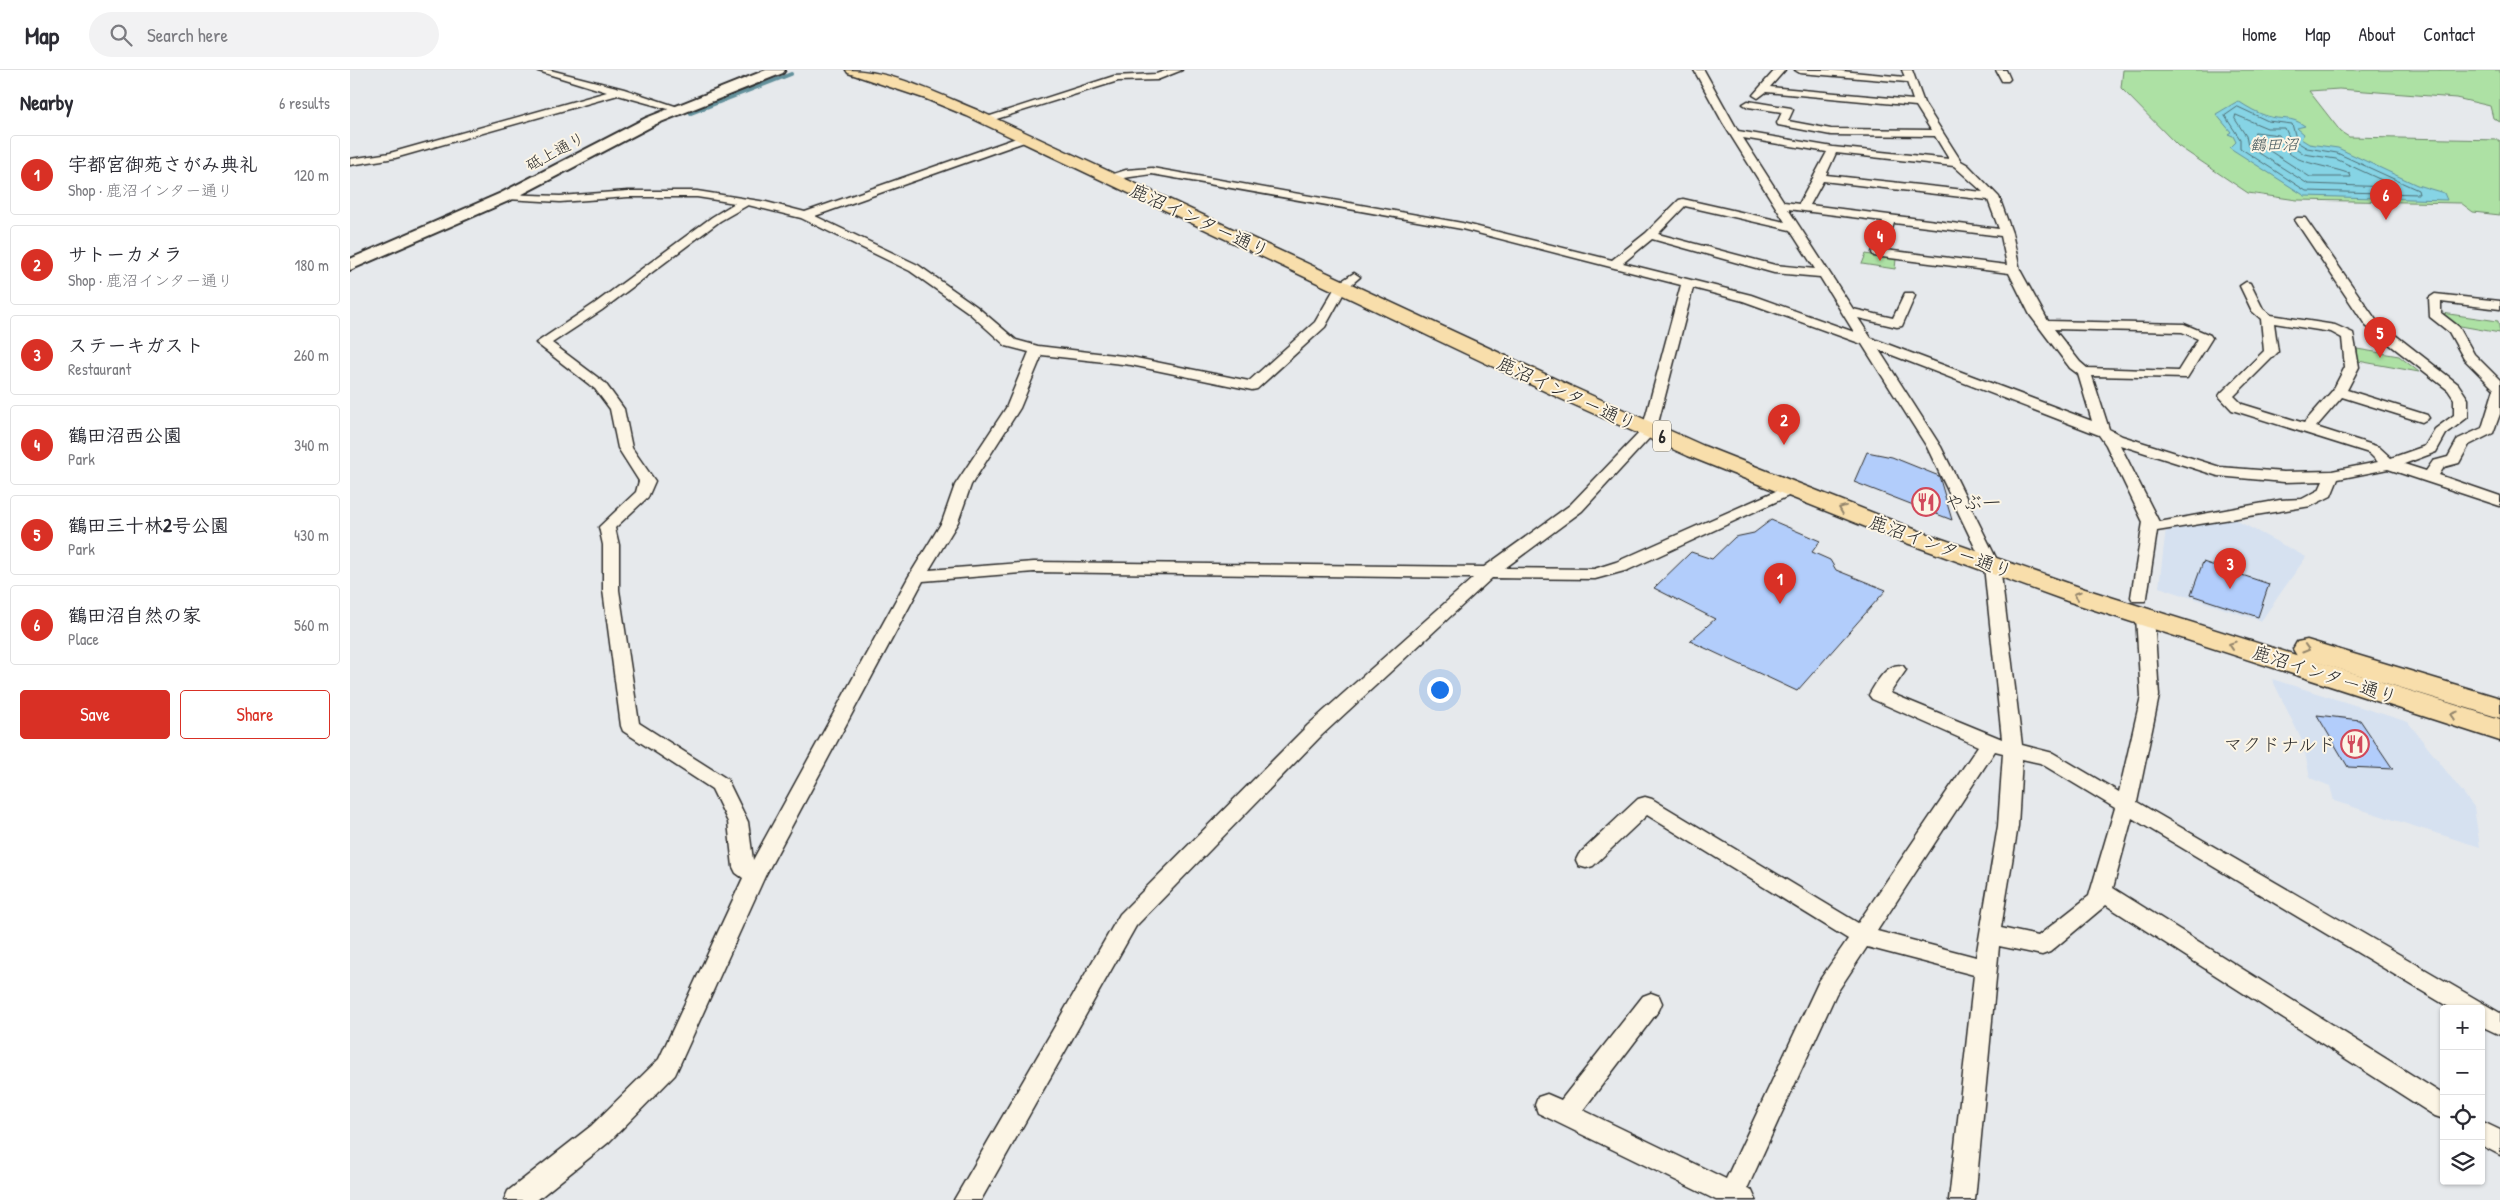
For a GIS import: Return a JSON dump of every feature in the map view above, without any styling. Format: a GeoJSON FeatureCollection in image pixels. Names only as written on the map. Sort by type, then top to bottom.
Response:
{"type":"FeatureCollection","features":[{"type":"Feature","properties":{"kind":"main road","name":"鹿沼インター通り"},"geometry":{"type":"LineString","coordinates":[[853,70],[993,117],[1026,138],[1118,175]]}},
{"type":"Feature","properties":{"kind":"main road","name":"鹿沼インター通り"},"geometry":{"type":"LineString","coordinates":[[885,70],[993,117],[1792,489],[1992,566],[2500,708]]}},
{"type":"Feature","properties":{"kind":"main road","name":"鹿沼インター通り"},"geometry":{"type":"LineString","coordinates":[[1650,422],[1982,543],[2142,607],[2500,730]]}},
{"type":"Feature","properties":{"kind":"street"},"geometry":{"type":"LineString","coordinates":[[540,70],[621,91],[679,109]]}},
{"type":"Feature","properties":{"kind":"street","name":"砥上通り"},"geometry":{"type":"LineString","coordinates":[[350,265],[507,196],[625,134],[679,109],[778,70]]}},
{"type":"Feature","properties":{"kind":"street"},"geometry":{"type":"LineString","coordinates":[[993,117],[1117,78],[1157,77],[1177,70]]}},
{"type":"Feature","properties":{"kind":"street"},"geometry":{"type":"LineString","coordinates":[[1699,70],[1738,113]]}},
{"type":"Feature","properties":{"kind":"street"},"geometry":{"type":"LineString","coordinates":[[1780,70],[1738,113],[1736,134],[1934,447],[1992,566],[2013,749],[2008,826],[1988,935],[1962,1200]]}},
{"type":"Feature","properties":{"kind":"street"},"geometry":{"type":"LineString","coordinates":[[1800,70],[1909,75],[1919,103],[1957,163]]}},
{"type":"Feature","properties":{"kind":"street"},"geometry":{"type":"LineString","coordinates":[[1763,89],[1919,103]]}},
{"type":"Feature","properties":{"kind":"street"},"geometry":{"type":"LineString","coordinates":[[350,162],[392,156],[621,91]]}},
{"type":"Feature","properties":{"kind":"street"},"geometry":{"type":"LineString","coordinates":[[1738,113],[1788,110],[1782,123],[1830,132],[1938,133]]}},
{"type":"Feature","properties":{"kind":"street"},"geometry":{"type":"LineString","coordinates":[[1736,134],[1833,150],[1957,163],[1964,167],[1993,197],[2006,233],[2014,270],[2036,315],[2046,325],[2075,365],[2084,372],[2104,433],[2113,445],[2152,522],[2142,607],[2150,696],[2126,805],[2098,900],[2042,946],[1988,935]]}},
{"type":"Feature","properties":{"kind":"street"},"geometry":{"type":"LineString","coordinates":[[805,216],[1026,138]]}},
{"type":"Feature","properties":{"kind":"street"},"geometry":{"type":"LineString","coordinates":[[1803,208],[1833,150]]}},
{"type":"Feature","properties":{"kind":"street"},"geometry":{"type":"LineString","coordinates":[[1118,175],[1152,171],[1462,226],[1747,298],[1867,341],[2104,433],[2184,462],[2218,471],[2268,477],[2332,476],[2388,464],[2431,449],[2440,432],[2461,417],[2460,399],[2453,387],[2371,323],[2346,289],[2301,220]]}},
{"type":"Feature","properties":{"kind":"street"},"geometry":{"type":"LineString","coordinates":[[1818,177],[1993,197]]}},
{"type":"Feature","properties":{"kind":"street"},"geometry":{"type":"LineString","coordinates":[[507,196],[560,199],[628,194],[697,194],[746,202],[805,216],[914,268],[972,309],[1011,343],[1037,350],[1131,361],[1252,386],[1320,324],[1347,282]]}},
{"type":"Feature","properties":{"kind":"street"},"geometry":{"type":"LineString","coordinates":[[746,202],[716,220],[598,307],[543,342],[600,386],[617,409],[625,448],[648,480],[643,494],[607,527],[610,545],[611,590],[630,726],[720,784],[738,822],[743,867],[755,875]]}},
{"type":"Feature","properties":{"kind":"street"},"geometry":{"type":"LineString","coordinates":[[1615,264],[1650,235],[1683,202],[1796,228]]}},
{"type":"Feature","properties":{"kind":"street"},"geometry":{"type":"LineString","coordinates":[[1782,205],[2006,233]]}},
{"type":"Feature","properties":{"kind":"street"},"geometry":{"type":"LineString","coordinates":[[1890,219],[1878,253],[2014,270]]}},
{"type":"Feature","properties":{"kind":"street"},"geometry":{"type":"LineString","coordinates":[[1650,235],[1774,269],[1825,274]]}},
{"type":"Feature","properties":{"kind":"street"},"geometry":{"type":"LineString","coordinates":[[967,1200],[1128,920],[1315,730],[1490,571],[1576,508],[1650,422],[1688,283]]}},
{"type":"Feature","properties":{"kind":"street"},"geometry":{"type":"LineString","coordinates":[[2246,286],[2258,312],[2266,318],[2335,329],[2348,336],[2352,367],[2339,392],[2307,429]]}},
{"type":"Feature","properties":{"kind":"street"},"geometry":{"type":"LineString","coordinates":[[1849,312],[1897,324],[1909,296]]}},
{"type":"Feature","properties":{"kind":"street"},"geometry":{"type":"LineString","coordinates":[[2430,477],[2438,464],[2454,460],[2463,442],[2488,430],[2500,389],[2469,356],[2454,330],[2435,314],[2435,298],[2500,305]]}},
{"type":"Feature","properties":{"kind":"street"},"geometry":{"type":"LineString","coordinates":[[2266,318],[2270,352],[2226,396],[2237,407],[2374,450],[2388,464],[2500,501]]}},
{"type":"Feature","properties":{"kind":"street"},"geometry":{"type":"LineString","coordinates":[[2046,325],[2184,328],[2206,338],[2182,375],[2084,372]]}},
{"type":"Feature","properties":{"kind":"street"},"geometry":{"type":"LineString","coordinates":[[517,1200],[600,1134],[667,1067],[755,875],[917,576],[950,522],[963,485],[1013,408],[1037,350]]}},
{"type":"Feature","properties":{"kind":"street"},"geometry":{"type":"LineString","coordinates":[[2339,392],[2422,418]]}},
{"type":"Feature","properties":{"kind":"street"},"geometry":{"type":"LineString","coordinates":[[2150,528],[2280,505],[2305,503],[2326,493],[2332,476]]}},
{"type":"Feature","properties":{"kind":"street"},"geometry":{"type":"LineString","coordinates":[[917,576],[1034,567],[1490,571],[1595,574],[1622,566],[1792,489]]}},
{"type":"Feature","properties":{"kind":"street"},"geometry":{"type":"LineString","coordinates":[[1897,670],[1878,695],[1990,744],[2046,758],[2465,1005]]}},
{"type":"Feature","properties":{"kind":"street"},"geometry":{"type":"LineString","coordinates":[[1651,1003],[1556,1110],[1734,1198],[1827,988],[1990,744]]}},
{"type":"Feature","properties":{"kind":"street"},"geometry":{"type":"LineString","coordinates":[[1586,860],[1645,804],[1861,936],[1985,969]]}},
{"type":"Feature","properties":{"kind":"street"},"geometry":{"type":"LineString","coordinates":[[2101,891],[2440,1105]]}},
{"type":"Feature","properties":{"kind":"street"},"geometry":{"type":"LineString","coordinates":[[2485,1016],[2500,1025]]}},
{"type":"Feature","properties":{"kind":"street"},"geometry":{"type":"LineString","coordinates":[[2485,1135],[2500,1144]]}},
{"type":"Feature","properties":{"kind":"shaded area"},"geometry":{"type":"Polygon","coordinates":[[[2230,517],[2306,557],[2261,621],[2159,587],[2166,528],[2230,517]]]}},
{"type":"Feature","properties":{"kind":"shaded area","name":"マクドナルド"},"geometry":{"type":"Polygon","coordinates":[[[2272,679],[2408,722],[2474,807],[2480,847],[2334,801],[2330,786],[2310,778],[2303,743],[2272,679]]]}},
{"type":"Feature","properties":{"kind":"green space"},"geometry":{"type":"Polygon","coordinates":[[[2123,70],[2500,70],[2500,122],[2493,118],[2490,106],[2456,98],[2339,89],[2309,91],[2341,132],[2349,137],[2500,140],[2500,215],[2473,212],[2461,203],[2297,200],[2248,193],[2178,146],[2121,88],[2123,70]]]}},
{"type":"Feature","properties":{"kind":"green space"},"geometry":{"type":"Polygon","coordinates":[[[1866,254],[1896,259],[1895,269],[1862,264],[1866,254]]]}},
{"type":"Feature","properties":{"kind":"green space"},"geometry":{"type":"Polygon","coordinates":[[[2442,313],[2498,321],[2500,333],[2455,325],[2442,313]]]}},
{"type":"Feature","properties":{"kind":"green space"},"geometry":{"type":"Polygon","coordinates":[[[2357,349],[2399,356],[2419,372],[2358,361],[2357,349]]]}},
{"type":"Feature","properties":{"kind":"water","name":"鶴田沼"},"geometry":{"type":"Polygon","coordinates":[[[2238,101],[2263,115],[2295,120],[2305,126],[2297,128],[2304,134],[2301,139],[2309,144],[2338,148],[2417,185],[2444,193],[2447,200],[2305,196],[2230,148],[2236,142],[2233,136],[2228,134],[2231,132],[2216,114],[2238,101]]]}},
{"type":"Feature","properties":{"kind":"building","name":"やぶ一"},"geometry":{"type":"Polygon","coordinates":[[[1867,452],[1892,457],[1939,476],[1952,520],[1854,482],[1867,452]]]}},
{"type":"Feature","properties":{"kind":"building"},"geometry":{"type":"Polygon","coordinates":[[[1771,520],[1820,541],[1812,552],[1830,560],[1836,570],[1886,590],[1797,691],[1690,641],[1715,619],[1654,588],[1691,552],[1712,559],[1735,537],[1754,533],[1771,520]]]}},
{"type":"Feature","properties":{"kind":"building"},"geometry":{"type":"Polygon","coordinates":[[[2203,562],[2269,584],[2258,617],[2191,595],[2203,562]]]}},
{"type":"Feature","properties":{"kind":"building","name":"マクドナルド"},"geometry":{"type":"Polygon","coordinates":[[[2317,715],[2360,720],[2393,769],[2348,767],[2317,715]]]}},
{"type":"Feature","properties":{"kind":"waterway"},"geometry":{"type":"LineString","coordinates":[[691,113],[791,74]]}},
{"type":"Feature","properties":{"kind":"place","name":"鶴田沼自然の家"},"geometry":{"type":"Point","coordinates":[2386,220]}},
{"type":"Feature","properties":{"kind":"place","name":"鶴田沼西公園"},"geometry":{"type":"Point","coordinates":[1880,261]}},
{"type":"Feature","properties":{"kind":"place","name":"鶴田三十林2号公園"},"geometry":{"type":"Point","coordinates":[2380,358]}},
{"type":"Feature","properties":{"kind":"place","name":"サトーカメラ"},"geometry":{"type":"Point","coordinates":[1784,445]}},
{"type":"Feature","properties":{"kind":"place","name":"やぶ一"},"geometry":{"type":"Point","coordinates":[1926,502]}},
{"type":"Feature","properties":{"kind":"place","name":"ステーキガスト"},"geometry":{"type":"Point","coordinates":[2230,589]}},
{"type":"Feature","properties":{"kind":"place","name":"宇都宮御苑さがみ典礼"},"geometry":{"type":"Point","coordinates":[1780,604]}},
{"type":"Feature","properties":{"kind":"place","name":"マクドナルド"},"geometry":{"type":"Point","coordinates":[2355,744]}}]}
